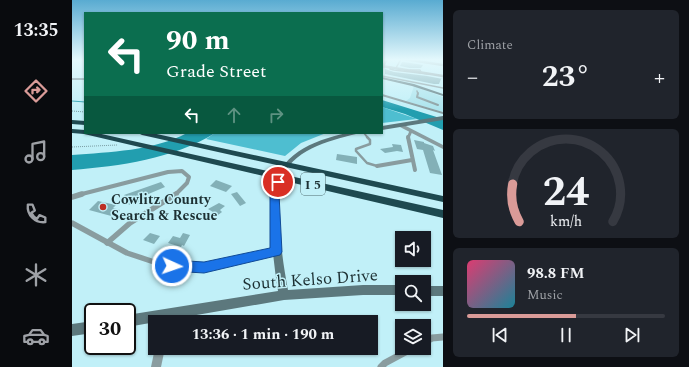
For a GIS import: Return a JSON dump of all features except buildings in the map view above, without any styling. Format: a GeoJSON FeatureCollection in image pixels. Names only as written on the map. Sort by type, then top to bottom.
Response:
{"type":"FeatureCollection","features":[{"type":"Feature","properties":{"kind":"highway"},"geometry":{"type":"LineString","coordinates":[[72,122],[84,123]]}},
{"type":"Feature","properties":{"kind":"highway","name":"I 5"},"geometry":{"type":"LineString","coordinates":[[72,131],[84,133]]}},
{"type":"Feature","properties":{"kind":"highway","name":"I 5"},"geometry":{"type":"LineString","coordinates":[[90,134],[443,214]]}},
{"type":"Feature","properties":{"kind":"highway","name":"I 5"},"geometry":{"type":"LineString","coordinates":[[147,134],[443,199]]}},
{"type":"Feature","properties":{"kind":"main road"},"geometry":{"type":"LineString","coordinates":[[383,77],[443,95]]}},
{"type":"Feature","properties":{"kind":"main road"},"geometry":{"type":"LineString","coordinates":[[72,79],[84,79]]}},
{"type":"Feature","properties":{"kind":"main road"},"geometry":{"type":"LineString","coordinates":[[383,128],[443,118]]}},
{"type":"Feature","properties":{"kind":"main road"},"geometry":{"type":"LineString","coordinates":[[284,295],[276,252],[276,186],[283,170],[302,150],[322,140],[349,134]]}},
{"type":"Feature","properties":{"kind":"main road","name":"South Kelso Drive"},"geometry":{"type":"LineString","coordinates":[[183,315],[284,295],[363,290],[395,290]]}},
{"type":"Feature","properties":{"kind":"main road"},"geometry":{"type":"LineString","coordinates":[[431,291],[443,291]]}},
{"type":"Feature","properties":{"kind":"main road","name":"South Kelso Drive"},"geometry":{"type":"LineString","coordinates":[[136,320],[148,320]]}},
{"type":"Feature","properties":{"kind":"main road"},"geometry":{"type":"LineString","coordinates":[[72,330],[84,328]]}},
{"type":"Feature","properties":{"kind":"street"},"geometry":{"type":"LineString","coordinates":[[400,125],[443,147]]}},
{"type":"Feature","properties":{"kind":"street"},"geometry":{"type":"LineString","coordinates":[[411,131],[408,136],[415,170]]}},
{"type":"Feature","properties":{"kind":"street"},"geometry":{"type":"LineString","coordinates":[[377,166],[412,160]]}},
{"type":"Feature","properties":{"kind":"street"},"geometry":{"type":"LineString","coordinates":[[74,197],[168,172],[182,171],[189,177],[185,187],[175,195],[133,221],[107,243]]}},
{"type":"Feature","properties":{"kind":"street"},"geometry":{"type":"LineString","coordinates":[[72,223],[127,253],[163,265],[204,267],[276,252]]}},
{"type":"Feature","properties":{"kind":"street"},"geometry":{"type":"LineString","coordinates":[[431,338],[443,337]]}},
{"type":"Feature","properties":{"kind":"street"},"geometry":{"type":"LineString","coordinates":[[156,367],[159,355]]}},
{"type":"Feature","properties":{"kind":"street"},"geometry":{"type":"LineString","coordinates":[[381,367],[399,355]]}},
{"type":"Feature","properties":{"kind":"lane"},"geometry":{"type":"LineString","coordinates":[[383,77],[443,88]]}},
{"type":"Feature","properties":{"kind":"lane"},"geometry":{"type":"LineString","coordinates":[[417,91],[417,97],[438,105]]}},
{"type":"Feature","properties":{"kind":"lane"},"geometry":{"type":"LineString","coordinates":[[383,95],[443,113]]}},
{"type":"Feature","properties":{"kind":"lane"},"geometry":{"type":"LineString","coordinates":[[365,134],[370,140],[370,144],[359,147],[356,149],[356,152],[367,163],[377,166]]}},
{"type":"Feature","properties":{"kind":"lane"},"geometry":{"type":"LineString","coordinates":[[72,192],[74,197]]}},
{"type":"Feature","properties":{"kind":"path"},"geometry":{"type":"LineString","coordinates":[[72,111],[84,112]]}},
{"type":"Feature","properties":{"kind":"shaded area"},"geometry":{"type":"Polygon","coordinates":[[[414,86],[443,97],[443,112],[406,101],[410,98],[414,86]]]}},
{"type":"Feature","properties":{"kind":"shaded area"},"geometry":{"type":"Polygon","coordinates":[[[383,100],[443,119],[443,130],[405,114],[383,107],[383,100]]]}},
{"type":"Feature","properties":{"kind":"shaded area"},"geometry":{"type":"Polygon","coordinates":[[[383,107],[417,119],[383,123],[383,107]]]}},
{"type":"Feature","properties":{"kind":"shaded area"},"geometry":{"type":"Polygon","coordinates":[[[185,134],[213,134],[182,149],[146,160],[72,170],[72,155],[131,150],[160,144],[185,134]]]}},
{"type":"Feature","properties":{"kind":"shaded area"},"geometry":{"type":"Polygon","coordinates":[[[214,134],[324,134],[301,143],[285,156],[206,139],[214,134]]]}},
{"type":"Feature","properties":{"kind":"waterway"},"geometry":{"type":"LineString","coordinates":[[72,101],[84,102]]}},
{"type":"Feature","properties":{"kind":"place","name":"Cowlitz County Search & Rescue"},"geometry":{"type":"Point","coordinates":[103,207]}},
{"type":"Feature","properties":{"kind":"route"},"geometry":{"type":"LineString","coordinates":[[172,266],[204,267],[276,252],[275,194],[278,182]]}}]}
